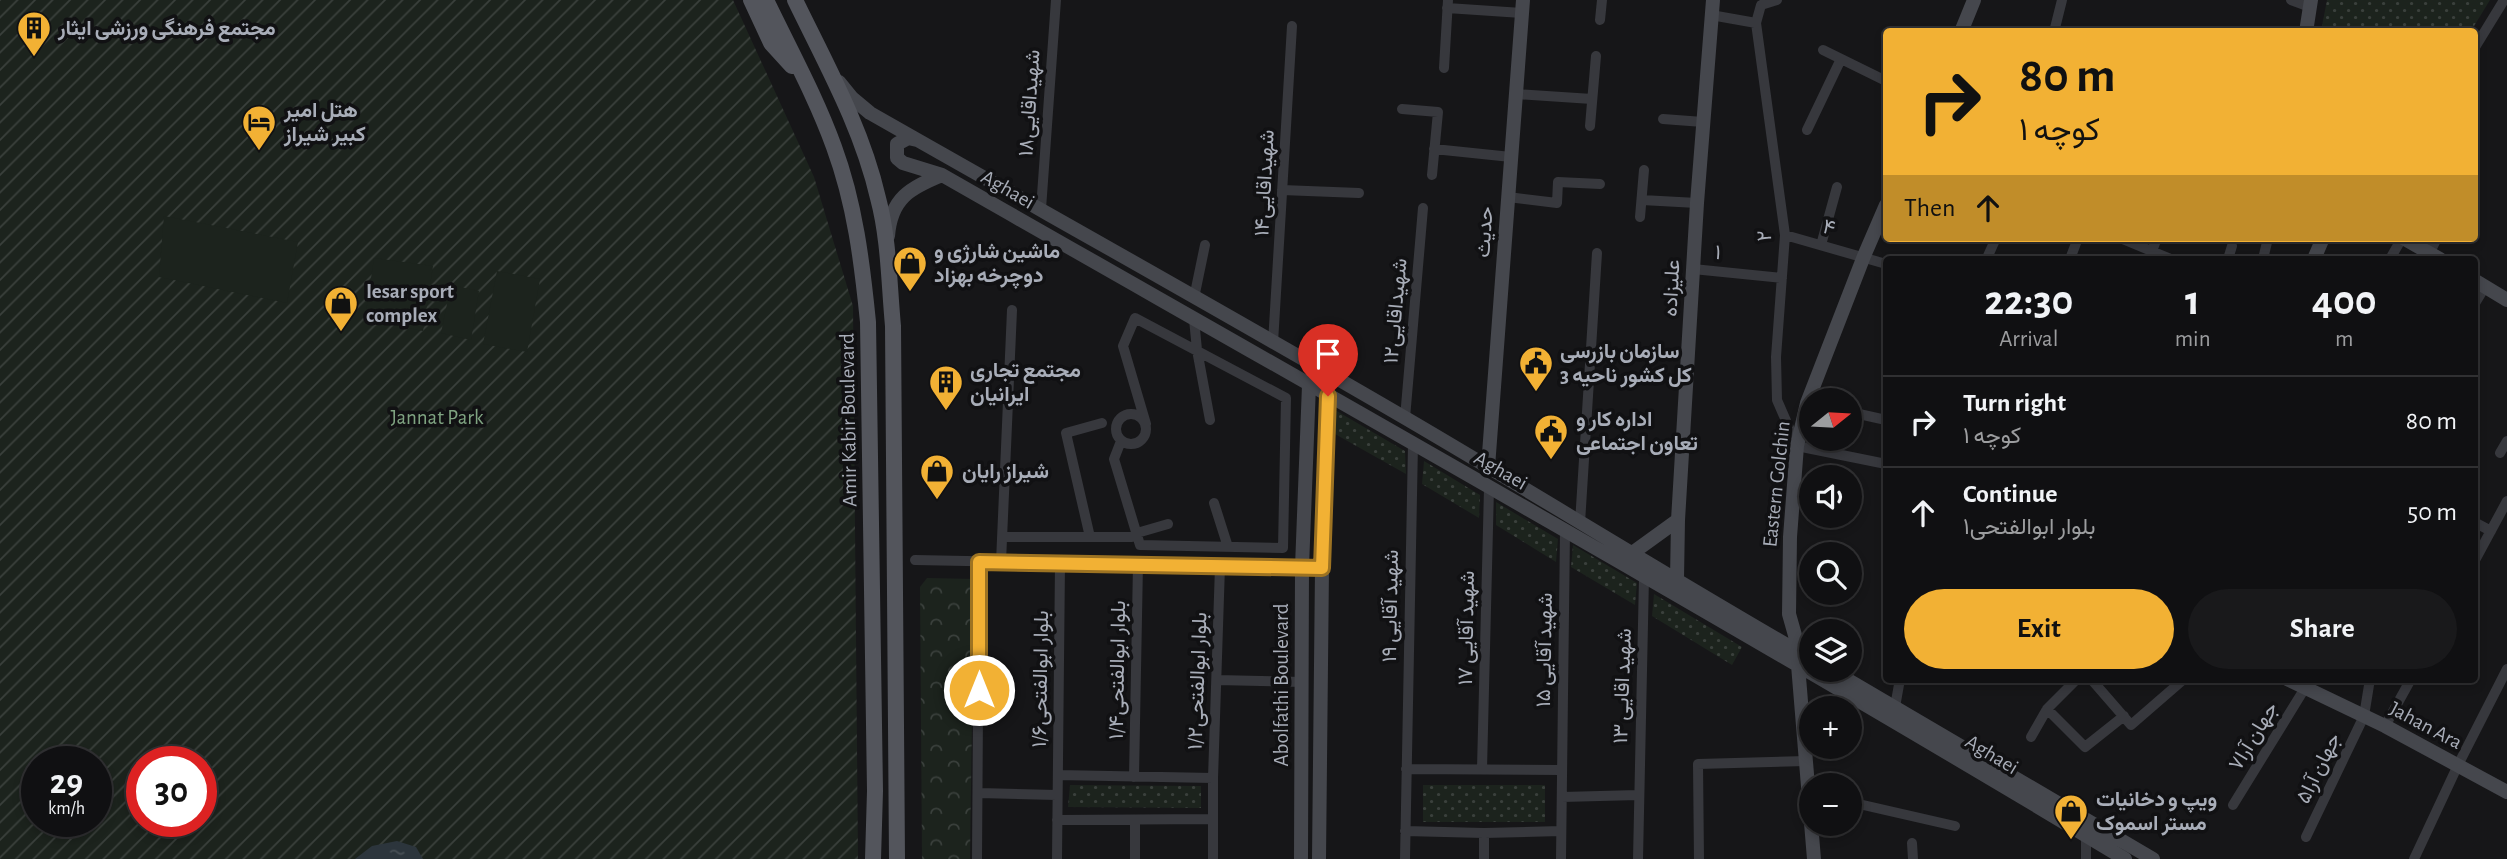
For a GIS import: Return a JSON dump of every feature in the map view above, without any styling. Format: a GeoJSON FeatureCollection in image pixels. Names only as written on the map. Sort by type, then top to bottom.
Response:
{"type":"FeatureCollection","features":[{"type":"Feature","properties":{"kind":"main road"},"geometry":{"type":"LineString","coordinates":[[751,0],[771,43],[802,74]]}},
{"type":"Feature","properties":{"kind":"main road","name":"Amir Kabir Boulevard"},"geometry":{"type":"LineString","coordinates":[[766,0],[834,147],[853,208],[862,258],[868,322],[873,859]]}},
{"type":"Feature","properties":{"kind":"main road"},"geometry":{"type":"LineString","coordinates":[[795,0],[860,138],[879,199],[887,251],[893,326],[897,859]]}},
{"type":"Feature","properties":{"kind":"main road"},"geometry":{"type":"LineString","coordinates":[[872,593],[897,593]]}},
{"type":"Feature","properties":{"kind":"street","name":"شهیداقایی۱۸"},"geometry":{"type":"LineString","coordinates":[[1041,209],[1056,0]]}},
{"type":"Feature","properties":{"kind":"street"},"geometry":{"type":"LineString","coordinates":[[1601,20],[1602,0]]}},
{"type":"Feature","properties":{"kind":"street"},"geometry":{"type":"LineString","coordinates":[[1712,7],[1756,23],[1761,5],[1777,0]]}},
{"type":"Feature","properties":{"kind":"street"},"geometry":{"type":"LineString","coordinates":[[1964,28],[1974,0]]}},
{"type":"Feature","properties":{"kind":"street"},"geometry":{"type":"LineString","coordinates":[[2055,28],[2062,0]]}},
{"type":"Feature","properties":{"kind":"street"},"geometry":{"type":"LineString","coordinates":[[2291,0],[2310,3],[2307,28]]}},
{"type":"Feature","properties":{"kind":"street"},"geometry":{"type":"LineString","coordinates":[[2478,42],[2504,0]]}},
{"type":"Feature","properties":{"kind":"street"},"geometry":{"type":"LineString","coordinates":[[1444,68],[1447,4],[1523,6]]}},
{"type":"Feature","properties":{"kind":"street","name":"حدیث"},"geometry":{"type":"LineString","coordinates":[[1488,467],[1523,6]]}},
{"type":"Feature","properties":{"kind":"street","name":"علیزاده"},"geometry":{"type":"LineString","coordinates":[[1677,579],[1678,520],[1697,203],[1712,7]]}},
{"type":"Feature","properties":{"kind":"street","name":"۲"},"geometry":{"type":"LineString","coordinates":[[1756,23],[1785,235],[1776,357],[1777,400],[1797,446]]}},
{"type":"Feature","properties":{"kind":"street","name":"شهیداقایی۱۴"},"geometry":{"type":"LineString","coordinates":[[1273,343],[1292,26]]}},
{"type":"Feature","properties":{"kind":"street"},"geometry":{"type":"LineString","coordinates":[[1823,50],[1883,80]]}},
{"type":"Feature","properties":{"kind":"street"},"geometry":{"type":"LineString","coordinates":[[1590,126],[1596,56]]}},
{"type":"Feature","properties":{"kind":"street"},"geometry":{"type":"LineString","coordinates":[[1807,130],[1842,59]]}},
{"type":"Feature","properties":{"kind":"street","name":"Aghaei"},"geometry":{"type":"LineString","coordinates":[[830,71],[852,98],[870,113],[1405,418],[1677,579],[1799,656]]}},
{"type":"Feature","properties":{"kind":"street"},"geometry":{"type":"LineString","coordinates":[[1516,94],[1592,99]]}},
{"type":"Feature","properties":{"kind":"street"},"geometry":{"type":"LineString","coordinates":[[1402,109],[1438,112],[1432,174]]}},
{"type":"Feature","properties":{"kind":"street"},"geometry":{"type":"LineString","coordinates":[[1663,119],[1703,122]]}},
{"type":"Feature","properties":{"kind":"street","name":"Aghaei"},"geometry":{"type":"LineString","coordinates":[[918,140],[902,140],[897,144],[897,158],[903,163],[942,175],[1644,577],[1799,657]]}},
{"type":"Feature","properties":{"kind":"street"},"geometry":{"type":"LineString","coordinates":[[1434,149],[1511,157]]}},
{"type":"Feature","properties":{"kind":"street"},"geometry":{"type":"LineString","coordinates":[[1640,217],[1644,170]]}},
{"type":"Feature","properties":{"kind":"street"},"geometry":{"type":"LineString","coordinates":[[887,251],[889,221],[896,204],[918,185],[942,175]]}},
{"type":"Feature","properties":{"kind":"street"},"geometry":{"type":"LineString","coordinates":[[1508,197],[1557,202],[1558,182],[1601,184]]}},
{"type":"Feature","properties":{"kind":"street"},"geometry":{"type":"LineString","coordinates":[[1821,245],[1837,187]]}},
{"type":"Feature","properties":{"kind":"street"},"geometry":{"type":"LineString","coordinates":[[1282,190],[1359,194]]}},
{"type":"Feature","properties":{"kind":"street"},"geometry":{"type":"LineString","coordinates":[[1642,200],[1697,203]]}},
{"type":"Feature","properties":{"kind":"street","name":"شهیداقایی۱۲"},"geometry":{"type":"LineString","coordinates":[[1405,418],[1423,208]]}},
{"type":"Feature","properties":{"kind":"street","name":"Eastern Golchin"},"geometry":{"type":"LineString","coordinates":[[1815,388],[1883,212]]}},
{"type":"Feature","properties":{"kind":"street","name":"۴"},"geometry":{"type":"LineString","coordinates":[[1785,235],[1883,263]]}},
{"type":"Feature","properties":{"kind":"street"},"geometry":{"type":"LineString","coordinates":[[2127,242],[2151,255]]}},
{"type":"Feature","properties":{"kind":"street"},"geometry":{"type":"LineString","coordinates":[[2409,242],[2435,256]]}},
{"type":"Feature","properties":{"kind":"street"},"geometry":{"type":"LineString","coordinates":[[1194,298],[1205,245]]}},
{"type":"Feature","properties":{"kind":"street"},"geometry":{"type":"LineString","coordinates":[[2229,256],[2232,246]]}},
{"type":"Feature","properties":{"kind":"street"},"geometry":{"type":"LineString","coordinates":[[1580,523],[1597,253]]}},
{"type":"Feature","properties":{"kind":"street","name":"۱"},"geometry":{"type":"LineString","coordinates":[[1693,269],[1782,278]]}},
{"type":"Feature","properties":{"kind":"street"},"geometry":{"type":"LineString","coordinates":[[2480,283],[2507,300]]}},
{"type":"Feature","properties":{"kind":"street"},"geometry":{"type":"LineString","coordinates":[[1000,562],[1012,310]]}},
{"type":"Feature","properties":{"kind":"street"},"geometry":{"type":"LineString","coordinates":[[1121,441],[1114,459],[1135,535],[1140,544],[1283,548],[1286,398],[1135,318],[1123,346],[1146,424],[1146,432],[1143,439],[1136,444],[1121,441],[1116,434],[1119,419],[1126,414],[1141,417],[1146,424]]}},
{"type":"Feature","properties":{"kind":"street"},"geometry":{"type":"LineString","coordinates":[[1194,319],[1210,420]]}},
{"type":"Feature","properties":{"kind":"street","name":"Abolfathi Boulevard"},"geometry":{"type":"LineString","coordinates":[[1301,859],[1302,567],[1309,385]]}},
{"type":"Feature","properties":{"kind":"street","name":"Abolfathi Boulevard"},"geometry":{"type":"LineString","coordinates":[[1319,859],[1322,568],[1328,396]]}},
{"type":"Feature","properties":{"kind":"street"},"geometry":{"type":"LineString","coordinates":[[1862,415],[1883,420]]}},
{"type":"Feature","properties":{"kind":"street"},"geometry":{"type":"LineString","coordinates":[[1090,537],[1066,433],[1102,423]]}},
{"type":"Feature","properties":{"kind":"street","name":"Eastern Golchin"},"geometry":{"type":"LineString","coordinates":[[1799,439],[1790,537],[1789,614],[1799,646]]}},
{"type":"Feature","properties":{"kind":"street"},"geometry":{"type":"LineString","coordinates":[[2500,453],[2507,441]]}},
{"type":"Feature","properties":{"kind":"street","name":"شهید آقایی ۱۹"},"geometry":{"type":"LineString","coordinates":[[1405,859],[1413,444]]}},
{"type":"Feature","properties":{"kind":"street"},"geometry":{"type":"LineString","coordinates":[[1797,446],[1883,463]]}},
{"type":"Feature","properties":{"kind":"street","name":"شهید آقایی ۱۷"},"geometry":{"type":"LineString","coordinates":[[1482,769],[1489,488]]}},
{"type":"Feature","properties":{"kind":"street"},"geometry":{"type":"LineString","coordinates":[[2478,555],[2507,501]]}},
{"type":"Feature","properties":{"kind":"street"},"geometry":{"type":"LineString","coordinates":[[1214,503],[1228,547]]}},
{"type":"Feature","properties":{"kind":"street"},"geometry":{"type":"LineString","coordinates":[[1631,554],[1678,520]]}},
{"type":"Feature","properties":{"kind":"street"},"geometry":{"type":"LineString","coordinates":[[1002,537],[1135,535],[1168,524]]}},
{"type":"Feature","properties":{"kind":"street"},"geometry":{"type":"LineString","coordinates":[[2478,524],[2491,531]]}},
{"type":"Feature","properties":{"kind":"street","name":"شهید آقایی ۱۵"},"geometry":{"type":"LineString","coordinates":[[1561,859],[1565,531]]}},
{"type":"Feature","properties":{"kind":"street"},"geometry":{"type":"LineString","coordinates":[[915,560],[1322,568]]}},
{"type":"Feature","properties":{"kind":"street"},"geometry":{"type":"LineString","coordinates":[[977,859],[979,562]]}},
{"type":"Feature","properties":{"kind":"street","name":"بلوار ابوالفتحی۱/۶"},"geometry":{"type":"LineString","coordinates":[[1057,859],[1060,563]]}},
{"type":"Feature","properties":{"kind":"street","name":"بلوار ابوالفتحی۱/۴"},"geometry":{"type":"LineString","coordinates":[[1135,776],[1138,564]]}},
{"type":"Feature","properties":{"kind":"street","name":"بلوار ابوالفتحی۱/۲"},"geometry":{"type":"LineString","coordinates":[[1213,859],[1220,566]]}},
{"type":"Feature","properties":{"kind":"street","name":"شهید اقایی ۱۳"},"geometry":{"type":"LineString","coordinates":[[1638,859],[1644,577]]}},
{"type":"Feature","properties":{"kind":"street"},"geometry":{"type":"LineString","coordinates":[[1769,635],[1781,631],[1789,614]]}},
{"type":"Feature","properties":{"kind":"street"},"geometry":{"type":"LineString","coordinates":[[2414,859],[2507,669]]}},
{"type":"Feature","properties":{"kind":"street"},"geometry":{"type":"LineString","coordinates":[[1217,680],[1303,682]]}},
{"type":"Feature","properties":{"kind":"street","name":"Eastern Golchin"},"geometry":{"type":"LineString","coordinates":[[1804,682],[1808,773]]}},
{"type":"Feature","properties":{"kind":"street","name":"Aghaei"},"geometry":{"type":"LineString","coordinates":[[1842,682],[2009,782],[2154,859]]}},
{"type":"Feature","properties":{"kind":"street","name":"Aghaei"},"geometry":{"type":"LineString","coordinates":[[1852,682],[1895,707],[2125,859]]}},
{"type":"Feature","properties":{"kind":"street"},"geometry":{"type":"LineString","coordinates":[[1895,707],[1899,683]]}},
{"type":"Feature","properties":{"kind":"street"},"geometry":{"type":"LineString","coordinates":[[2031,737],[2047,709],[2073,683]]}},
{"type":"Feature","properties":{"kind":"street"},"geometry":{"type":"LineString","coordinates":[[2099,683],[2131,725],[2179,683]]}},
{"type":"Feature","properties":{"kind":"street","name":"Jahan Ara"},"geometry":{"type":"LineString","coordinates":[[2295,683],[2385,726],[2507,792]]}},
{"type":"Feature","properties":{"kind":"street","name":"جهان آرا۵"},"geometry":{"type":"LineString","coordinates":[[2306,837],[2364,716],[2369,683]]}},
{"type":"Feature","properties":{"kind":"street"},"geometry":{"type":"LineString","coordinates":[[2385,726],[2409,683]]}},
{"type":"Feature","properties":{"kind":"street","name":"جهان آرا۷"},"geometry":{"type":"LineString","coordinates":[[2233,805],[2305,688]]}},
{"type":"Feature","properties":{"kind":"street"},"geometry":{"type":"LineString","coordinates":[[2047,709],[2085,747],[2124,716]]}},
{"type":"Feature","properties":{"kind":"street"},"geometry":{"type":"LineString","coordinates":[[1699,859],[1698,764],[1806,761]]}},
{"type":"Feature","properties":{"kind":"street"},"geometry":{"type":"LineString","coordinates":[[1406,769],[1561,770]]}},
{"type":"Feature","properties":{"kind":"street"},"geometry":{"type":"LineString","coordinates":[[1058,775],[1213,778]]}},
{"type":"Feature","properties":{"kind":"street"},"geometry":{"type":"LineString","coordinates":[[1303,789],[1321,791]]}},
{"type":"Feature","properties":{"kind":"street"},"geometry":{"type":"LineString","coordinates":[[979,793],[1057,795]]}},
{"type":"Feature","properties":{"kind":"street"},"geometry":{"type":"LineString","coordinates":[[1562,797],[1638,796]]}},
{"type":"Feature","properties":{"kind":"street"},"geometry":{"type":"LineString","coordinates":[[1862,805],[1955,826]]}},
{"type":"Feature","properties":{"kind":"street"},"geometry":{"type":"LineString","coordinates":[[1057,820],[1213,819]]}},
{"type":"Feature","properties":{"kind":"street"},"geometry":{"type":"LineString","coordinates":[[1135,820],[1135,859]]}},
{"type":"Feature","properties":{"kind":"street"},"geometry":{"type":"LineString","coordinates":[[1405,831],[1561,831]]}},
{"type":"Feature","properties":{"kind":"street"},"geometry":{"type":"LineString","coordinates":[[1484,833],[1484,859]]}},
{"type":"Feature","properties":{"kind":"street"},"geometry":{"type":"LineString","coordinates":[[2086,835],[2086,859]]}},
{"type":"Feature","properties":{"kind":"street","name":"Eastern Golchin"},"geometry":{"type":"LineString","coordinates":[[1813,836],[1814,859]]}},
{"type":"Feature","properties":{"kind":"street"},"geometry":{"type":"LineString","coordinates":[[1912,843],[1913,859]]}},
{"type":"Feature","properties":{"kind":"green space","name":"Jannat Park"},"geometry":{"type":"Polygon","coordinates":[[[0,0],[733,0],[814,177],[853,306],[858,859],[0,859],[0,0]]]}},
{"type":"Feature","properties":{"kind":"green space"},"geometry":{"type":"Polygon","coordinates":[[[2327,0],[2490,0],[2473,28],[2322,28],[2327,0]]]}},
{"type":"Feature","properties":{"kind":"green space"},"geometry":{"type":"Polygon","coordinates":[[[164,216],[298,242],[287,303],[159,277],[164,216]]]}},
{"type":"Feature","properties":{"kind":"green space"},"geometry":{"type":"Polygon","coordinates":[[[374,258],[433,266],[423,331],[365,319],[374,258]]]}},
{"type":"Feature","properties":{"kind":"green space"},"geometry":{"type":"Polygon","coordinates":[[[497,271],[540,279],[527,352],[483,344],[497,271]]]}},
{"type":"Feature","properties":{"kind":"green space"},"geometry":{"type":"Polygon","coordinates":[[[451,285],[479,291],[471,340],[441,333],[451,285]]]}},
{"type":"Feature","properties":{"kind":"green space"},"geometry":{"type":"Polygon","coordinates":[[[1335,410],[1405,451],[1406,474],[1335,434],[1335,410]]]}},
{"type":"Feature","properties":{"kind":"green space"},"geometry":{"type":"Polygon","coordinates":[[[1424,461],[1480,495],[1479,518],[1422,484],[1424,461]]]}},
{"type":"Feature","properties":{"kind":"green space"},"geometry":{"type":"Polygon","coordinates":[[[1496,502],[1558,539],[1556,562],[1496,525],[1496,502]]]}},
{"type":"Feature","properties":{"kind":"green space"},"geometry":{"type":"Polygon","coordinates":[[[1573,545],[1637,583],[1635,605],[1571,567],[1573,545]]]}},
{"type":"Feature","properties":{"kind":"green space"},"geometry":{"type":"Polygon","coordinates":[[[927,578],[974,579],[970,859],[922,859],[920,587],[927,578]]]}},
{"type":"Feature","properties":{"kind":"green space"},"geometry":{"type":"Polygon","coordinates":[[[1654,594],[1742,647],[1732,665],[1652,616],[1654,594]]]}},
{"type":"Feature","properties":{"kind":"green space"},"geometry":{"type":"Polygon","coordinates":[[[1070,785],[1201,786],[1201,808],[1068,807],[1070,785]]]}},
{"type":"Feature","properties":{"kind":"green space"},"geometry":{"type":"Polygon","coordinates":[[[1423,785],[1545,785],[1545,822],[1423,822],[1423,785]]]}},
{"type":"Feature","properties":{"kind":"water"},"geometry":{"type":"Polygon","coordinates":[[[397,841],[416,847],[423,859],[355,859],[372,846],[397,841]]]}},
{"type":"Feature","properties":{"kind":"place","name":"مجتمع فرهنگی ورزشی ایثار"},"geometry":{"type":"Point","coordinates":[34,58]}},
{"type":"Feature","properties":{"kind":"place","name":"هتل امیر کبیر شیراز"},"geometry":{"type":"Point","coordinates":[259,152]}},
{"type":"Feature","properties":{"kind":"place","name":"ماشین شارژی و دوچرخه بهزاد"},"geometry":{"type":"Point","coordinates":[910,293]}},
{"type":"Feature","properties":{"kind":"place","name":"Iesar sport complex"},"geometry":{"type":"Point","coordinates":[341,333]}},
{"type":"Feature","properties":{"kind":"place","name":"سازمان بازرسی کل کشور ناحیه 3"},"geometry":{"type":"Point","coordinates":[1536,393]}},
{"type":"Feature","properties":{"kind":"place","name":"مجتمع تجاری ایرانیان"},"geometry":{"type":"Point","coordinates":[946,412]}},
{"type":"Feature","properties":{"kind":"place","name":"اداره کار و تعاون اجتماعی"},"geometry":{"type":"Point","coordinates":[1551,461]}},
{"type":"Feature","properties":{"kind":"place","name":"شیراز رایان"},"geometry":{"type":"Point","coordinates":[937,501]}},
{"type":"Feature","properties":{"kind":"place","name":"ویپ و دخانیات مستر اسموک"},"geometry":{"type":"Point","coordinates":[2071,841]}},
{"type":"Feature","properties":{"kind":"route"},"geometry":{"type":"LineString","coordinates":[[979,690],[979,562],[1322,568],[1328,396]]}}]}
